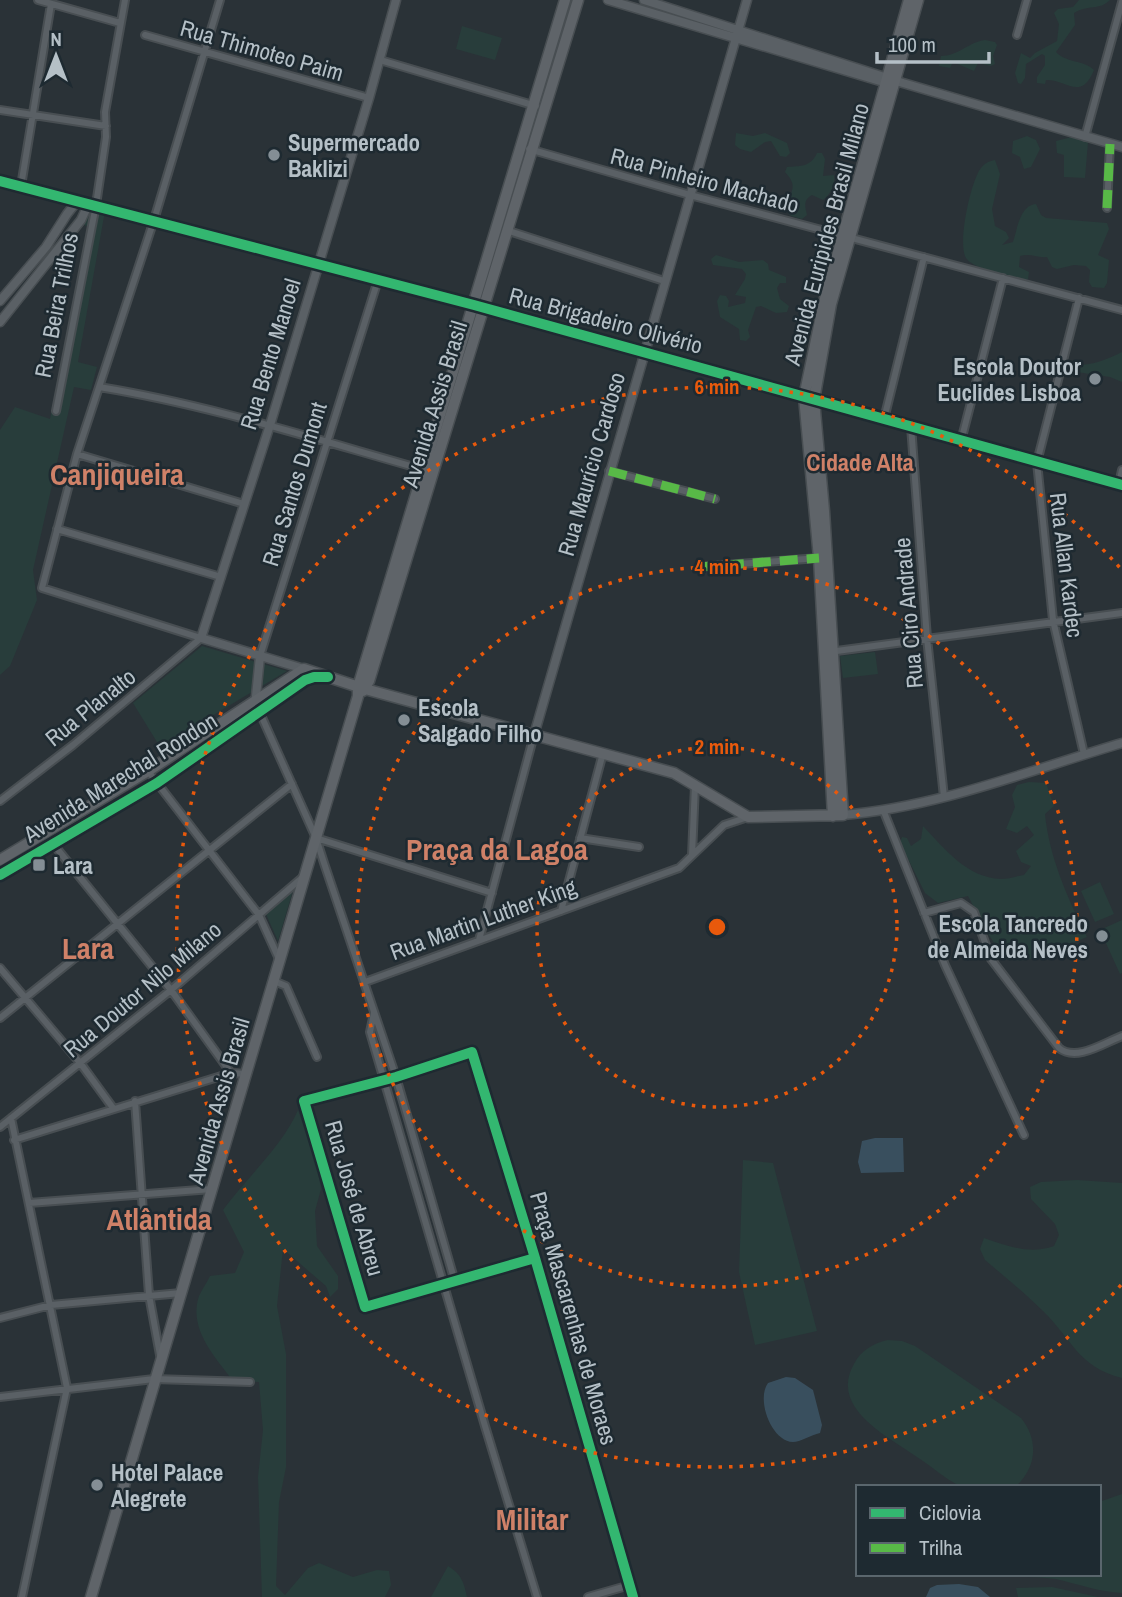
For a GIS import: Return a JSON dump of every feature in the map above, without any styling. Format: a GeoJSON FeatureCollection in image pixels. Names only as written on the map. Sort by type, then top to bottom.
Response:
{"type":"FeatureCollection","features":[{"type":"Feature","properties":{"kind":"main road","name":"Avenida Assis Brasil"},"geometry":{"type":"LineString","coordinates":[[540,107],[565,0]]}},
{"type":"Feature","properties":{"kind":"main road","name":"Avenida Assis Brasil"},"geometry":{"type":"LineString","coordinates":[[91,1597],[360,690],[527,148],[578,0]]}},
{"type":"Feature","properties":{"kind":"main road","name":"Avenida Euripides Brasil Milano"},"geometry":{"type":"LineString","coordinates":[[893,81],[909,0]]}},
{"type":"Feature","properties":{"kind":"main road","name":"Avenida Euripides Brasil Milano"},"geometry":{"type":"LineString","coordinates":[[825,610],[820,512],[809,398],[828,302],[873,143],[918,0]]}},
{"type":"Feature","properties":{"kind":"main road","name":"Avenida Euripides Brasil Milano"},"geometry":{"type":"LineString","coordinates":[[820,512],[819,558],[829,652],[838,816]]}},
{"type":"Feature","properties":{"kind":"main road"},"geometry":{"type":"LineString","coordinates":[[304,668],[360,690],[674,773],[748,817]]}},
{"type":"Feature","properties":{"kind":"main road","name":"Avenida Marechal Rondon"},"geometry":{"type":"LineString","coordinates":[[0,860],[148,771],[304,668]]}},
{"type":"Feature","properties":{"kind":"main road","name":"Avenida Marechal Rondon"},"geometry":{"type":"LineString","coordinates":[[0,876],[157,783],[305,680],[328,677]]}},
{"type":"Feature","properties":{"kind":"main road","name":"Rua Martin Luther King"},"geometry":{"type":"LineString","coordinates":[[748,817],[838,816]]}},
{"type":"Feature","properties":{"kind":"street"},"geometry":{"type":"LineString","coordinates":[[38,0],[120,23]]}},
{"type":"Feature","properties":{"kind":"street","name":"Rua Beira Trilhos"},"geometry":{"type":"LineString","coordinates":[[56,411],[93,204],[125,0]]}},
{"type":"Feature","properties":{"kind":"street"},"geometry":{"type":"LineString","coordinates":[[220,0],[154,220],[77,454],[42,588],[304,668]]}},
{"type":"Feature","properties":{"kind":"street","name":"Rua Bento Manoel"},"geometry":{"type":"LineString","coordinates":[[201,638],[270,425],[396,0]]}},
{"type":"Feature","properties":{"kind":"street"},"geometry":{"type":"LineString","coordinates":[[608,0],[663,17],[736,34],[1122,147]]}},
{"type":"Feature","properties":{"kind":"street"},"geometry":{"type":"LineString","coordinates":[[644,0],[736,34]]}},
{"type":"Feature","properties":{"kind":"street","name":"Rua Maurício Cardoso"},"geometry":{"type":"LineString","coordinates":[[479,940],[534,734],[747,0]]}},
{"type":"Feature","properties":{"kind":"street"},"geometry":{"type":"LineString","coordinates":[[1017,35],[1027,0]]}},
{"type":"Feature","properties":{"kind":"street"},"geometry":{"type":"LineString","coordinates":[[1085,136],[1122,2]]}},
{"type":"Feature","properties":{"kind":"street"},"geometry":{"type":"LineString","coordinates":[[21,186],[51,4]]}},
{"type":"Feature","properties":{"kind":"street"},"geometry":{"type":"LineString","coordinates":[[663,17],[667,7]]}},
{"type":"Feature","properties":{"kind":"street","name":"Rua Thimoteo Paim"},"geometry":{"type":"LineString","coordinates":[[145,35],[369,98]]}},
{"type":"Feature","properties":{"kind":"street"},"geometry":{"type":"LineString","coordinates":[[380,60],[540,107]]}},
{"type":"Feature","properties":{"kind":"street"},"geometry":{"type":"LineString","coordinates":[[0,110],[106,126]]}},
{"type":"Feature","properties":{"kind":"street"},"geometry":{"type":"LineString","coordinates":[[1107,208],[1110,144]]}},
{"type":"Feature","properties":{"kind":"street","name":"Rua Pinheiro Machado"},"geometry":{"type":"LineString","coordinates":[[527,148],[690,195],[1122,310]]}},
{"type":"Feature","properties":{"kind":"street","name":"Rua Brigadeiro Olivério"},"geometry":{"type":"LineString","coordinates":[[0,181],[317,263],[1120,485]]}},
{"type":"Feature","properties":{"kind":"street"},"geometry":{"type":"LineString","coordinates":[[0,301],[4,289],[29,267],[46,247],[78,200]]}},
{"type":"Feature","properties":{"kind":"street"},"geometry":{"type":"LineString","coordinates":[[0,321],[93,204]]}},
{"type":"Feature","properties":{"kind":"street"},"geometry":{"type":"LineString","coordinates":[[502,228],[664,281]]}},
{"type":"Feature","properties":{"kind":"street"},"geometry":{"type":"LineString","coordinates":[[884,419],[924,257]]}},
{"type":"Feature","properties":{"kind":"street"},"geometry":{"type":"LineString","coordinates":[[29,267],[38,274]]}},
{"type":"Feature","properties":{"kind":"street"},"geometry":{"type":"LineString","coordinates":[[961,441],[1003,278]]}},
{"type":"Feature","properties":{"kind":"street","name":"Rua Santos Dumont"},"geometry":{"type":"LineString","coordinates":[[256,701],[260,656],[378,280]]}},
{"type":"Feature","properties":{"kind":"street","name":"Rua Allan Kardec"},"geometry":{"type":"LineString","coordinates":[[1079,298],[1037,461],[1053,620],[1084,754]]}},
{"type":"Feature","properties":{"kind":"street"},"geometry":{"type":"LineString","coordinates":[[99,387],[138,393],[270,425],[429,471]]}},
{"type":"Feature","properties":{"kind":"street","name":"Rua Ciro Andrade"},"geometry":{"type":"LineString","coordinates":[[911,426],[927,638],[944,797]]}},
{"type":"Feature","properties":{"kind":"street"},"geometry":{"type":"LineString","coordinates":[[77,454],[244,504]]}},
{"type":"Feature","properties":{"kind":"street"},"geometry":{"type":"LineString","coordinates":[[1120,485],[1122,470]]}},
{"type":"Feature","properties":{"kind":"street"},"geometry":{"type":"LineString","coordinates":[[609,471],[715,499]]}},
{"type":"Feature","properties":{"kind":"street"},"geometry":{"type":"LineString","coordinates":[[57,529],[221,577]]}},
{"type":"Feature","properties":{"kind":"street"},"geometry":{"type":"LineString","coordinates":[[699,567],[819,558]]}},
{"type":"Feature","properties":{"kind":"street"},"geometry":{"type":"LineString","coordinates":[[829,652],[1053,620],[1122,613]]}},
{"type":"Feature","properties":{"kind":"street","name":"Rua Planalto"},"geometry":{"type":"LineString","coordinates":[[0,801],[73,745],[201,638]]}},
{"type":"Feature","properties":{"kind":"street"},"geometry":{"type":"LineString","coordinates":[[256,701],[316,838],[396,1077],[455,1282]]}},
{"type":"Feature","properties":{"kind":"street","name":"Rua Martin Luther King"},"geometry":{"type":"LineString","coordinates":[[838,816],[884,812],[944,797],[1122,743]]}},
{"type":"Feature","properties":{"kind":"street"},"geometry":{"type":"LineString","coordinates":[[561,911],[603,753]]}},
{"type":"Feature","properties":{"kind":"street","name":"Avenida Marechal Rondon"},"geometry":{"type":"LineString","coordinates":[[148,771],[157,783]]}},
{"type":"Feature","properties":{"kind":"street"},"geometry":{"type":"LineString","coordinates":[[157,783],[259,915],[279,961]]}},
{"type":"Feature","properties":{"kind":"street"},"geometry":{"type":"LineString","coordinates":[[0,1018],[292,783]]}},
{"type":"Feature","properties":{"kind":"street"},"geometry":{"type":"LineString","coordinates":[[692,855],[695,785]]}},
{"type":"Feature","properties":{"kind":"street"},"geometry":{"type":"LineString","coordinates":[[884,812],[944,965],[1024,1135]]}},
{"type":"Feature","properties":{"kind":"street","name":"Rua Martin Luther King"},"geometry":{"type":"LineString","coordinates":[[365,982],[680,868],[724,825],[748,817]]}},
{"type":"Feature","properties":{"kind":"street"},"geometry":{"type":"LineString","coordinates":[[316,838],[492,892]]}},
{"type":"Feature","properties":{"kind":"street"},"geometry":{"type":"LineString","coordinates":[[580,838],[639,847]]}},
{"type":"Feature","properties":{"kind":"street"},"geometry":{"type":"LineString","coordinates":[[54,845],[171,990],[231,1073]]}},
{"type":"Feature","properties":{"kind":"street","name":"Rua Doutor Nilo Milano"},"geometry":{"type":"LineString","coordinates":[[0,1127],[171,990],[304,876]]}},
{"type":"Feature","properties":{"kind":"street"},"geometry":{"type":"LineString","coordinates":[[924,913],[961,903],[974,912],[990,959],[1065,1053],[1080,1052],[1122,1036]]}},
{"type":"Feature","properties":{"kind":"street"},"geometry":{"type":"LineString","coordinates":[[0,968],[81,1064],[113,1108]]}},
{"type":"Feature","properties":{"kind":"street"},"geometry":{"type":"LineString","coordinates":[[274,981],[286,986],[317,1057]]}},
{"type":"Feature","properties":{"kind":"street"},"geometry":{"type":"LineString","coordinates":[[374,1013],[370,1032],[537,1597]]}},
{"type":"Feature","properties":{"kind":"street"},"geometry":{"type":"LineString","coordinates":[[375,1049],[385,1046]]}},
{"type":"Feature","properties":{"kind":"street","name":"Praça Mascarenhas de Moraes"},"geometry":{"type":"LineString","coordinates":[[396,1077],[472,1052],[633,1597]]}},
{"type":"Feature","properties":{"kind":"street"},"geometry":{"type":"LineString","coordinates":[[14,1140],[231,1073],[246,1074]]}},
{"type":"Feature","properties":{"kind":"street"},"geometry":{"type":"LineString","coordinates":[[384,1079],[396,1077]]}},
{"type":"Feature","properties":{"kind":"street","name":"Rua José de Abreu"},"geometry":{"type":"LineString","coordinates":[[384,1079],[304,1101],[365,1307],[445,1285]]}},
{"type":"Feature","properties":{"kind":"street"},"geometry":{"type":"LineString","coordinates":[[135,1101],[149,1294],[161,1357]]}},
{"type":"Feature","properties":{"kind":"street"},"geometry":{"type":"LineString","coordinates":[[11,1118],[67,1388],[22,1597]]}},
{"type":"Feature","properties":{"kind":"street"},"geometry":{"type":"LineString","coordinates":[[29,1203],[212,1189]]}},
{"type":"Feature","properties":{"kind":"street"},"geometry":{"type":"LineString","coordinates":[[423,1212],[434,1208]]}},
{"type":"Feature","properties":{"kind":"street"},"geometry":{"type":"LineString","coordinates":[[445,1285],[535,1258]]}},
{"type":"Feature","properties":{"kind":"street"},"geometry":{"type":"LineString","coordinates":[[0,1318],[51,1305],[182,1293]]}},
{"type":"Feature","properties":{"kind":"street"},"geometry":{"type":"LineString","coordinates":[[0,1397],[154,1379],[250,1382]]}},
{"type":"Feature","properties":{"kind":"street"},"geometry":{"type":"LineString","coordinates":[[588,1597],[630,1585]]}},
{"type":"Feature","properties":{"kind":"green space"},"geometry":{"type":"Polygon","coordinates":[[[1079,0],[1110,0],[1074,13],[1075,25],[1056,52],[1094,70],[1089,80],[1078,87],[1046,80],[1045,84],[1037,83],[1037,77],[1045,65],[1045,56],[1042,54],[1026,64],[1025,78],[1021,84],[1018,83],[1015,73],[1021,53],[1030,58],[1057,41],[1059,24],[1054,13],[1058,9],[1073,7],[1079,0]]]}},
{"type":"Feature","properties":{"kind":"green space"},"geometry":{"type":"Polygon","coordinates":[[[462,26],[502,38],[495,60],[456,49],[462,26]]]}},
{"type":"Feature","properties":{"kind":"green space"},"geometry":{"type":"Polygon","coordinates":[[[985,40],[997,45],[993,56],[995,64],[991,66],[978,63],[974,71],[953,62],[950,68],[939,66],[941,56],[953,54],[985,40]]]}},
{"type":"Feature","properties":{"kind":"green space"},"geometry":{"type":"Polygon","coordinates":[[[736,133],[753,136],[765,133],[787,143],[790,153],[786,157],[780,156],[771,141],[751,152],[740,149],[735,145],[736,133]]]}},
{"type":"Feature","properties":{"kind":"green space"},"geometry":{"type":"Polygon","coordinates":[[[1027,136],[1036,140],[1040,149],[1031,167],[1024,169],[1020,157],[1012,153],[1013,141],[1027,136]]]}},
{"type":"Feature","properties":{"kind":"green space"},"geometry":{"type":"Polygon","coordinates":[[[1072,137],[1088,142],[1085,178],[1064,177],[1064,155],[1057,153],[1056,141],[1072,137]]]}},
{"type":"Feature","properties":{"kind":"green space"},"geometry":{"type":"Polygon","coordinates":[[[817,153],[822,153],[825,159],[823,176],[834,175],[832,189],[823,200],[812,195],[807,199],[807,215],[802,219],[791,216],[783,208],[793,186],[785,172],[787,167],[808,163],[817,153]]]}},
{"type":"Feature","properties":{"kind":"green space"},"geometry":{"type":"Polygon","coordinates":[[[995,160],[1000,174],[992,209],[995,226],[1006,232],[1009,238],[1002,245],[1013,242],[1023,213],[1031,205],[1036,204],[1041,215],[1046,218],[1107,223],[1109,229],[1098,255],[1109,260],[1104,288],[1092,287],[1089,282],[1090,270],[1086,266],[1074,265],[1057,269],[1052,267],[1047,257],[1020,256],[1019,267],[1029,272],[1028,279],[983,268],[966,258],[964,227],[973,185],[983,166],[995,160]]]}},
{"type":"Feature","properties":{"kind":"green space"},"geometry":{"type":"Polygon","coordinates":[[[91,208],[105,211],[78,362],[97,367],[91,390],[74,387],[33,570],[37,600],[10,666],[0,675],[0,430],[15,407],[50,419],[89,227],[82,224],[91,208]]]}},
{"type":"Feature","properties":{"kind":"green space"},"geometry":{"type":"Polygon","coordinates":[[[716,255],[739,262],[763,260],[768,264],[769,270],[786,277],[786,283],[780,283],[777,288],[780,299],[789,306],[787,312],[776,313],[761,306],[756,307],[748,330],[750,337],[746,341],[740,340],[739,329],[720,317],[717,301],[720,295],[726,296],[728,307],[745,303],[746,297],[735,295],[746,274],[742,269],[713,265],[711,259],[716,255]]]}},
{"type":"Feature","properties":{"kind":"green space"},"geometry":{"type":"Polygon","coordinates":[[[1122,352],[1122,382],[1110,377],[1070,371],[1070,365],[1097,362],[1122,352]]]}},
{"type":"Feature","properties":{"kind":"green space"},"geometry":{"type":"Polygon","coordinates":[[[202,646],[287,671],[160,747],[133,703],[202,646]]]}},
{"type":"Feature","properties":{"kind":"green space"},"geometry":{"type":"Polygon","coordinates":[[[875,652],[878,674],[843,678],[840,656],[875,652]]]}},
{"type":"Feature","properties":{"kind":"green space"},"geometry":{"type":"Polygon","coordinates":[[[1029,782],[1046,783],[1054,806],[1045,814],[1055,862],[1087,937],[1049,953],[1018,960],[1010,959],[998,948],[968,896],[938,903],[925,893],[900,843],[902,837],[907,838],[911,846],[921,839],[923,826],[957,860],[977,873],[1001,879],[1024,875],[1031,866],[1021,862],[1016,851],[1034,835],[1027,826],[1017,833],[1006,829],[1015,807],[1012,795],[1017,785],[1029,782]]]}},
{"type":"Feature","properties":{"kind":"green space"},"geometry":{"type":"Polygon","coordinates":[[[1100,882],[1114,914],[1095,922],[1081,891],[1100,882]]]}},
{"type":"Feature","properties":{"kind":"green space"},"geometry":{"type":"Polygon","coordinates":[[[294,887],[278,941],[265,912],[294,887]]]}},
{"type":"Feature","properties":{"kind":"green space"},"geometry":{"type":"Polygon","coordinates":[[[1122,920],[1122,973],[1120,974],[1100,930],[1122,920]]]}},
{"type":"Feature","properties":{"kind":"green space"},"geometry":{"type":"Polygon","coordinates":[[[298,1110],[317,1166],[321,1189],[315,1211],[317,1246],[338,1276],[338,1289],[330,1297],[326,1286],[283,1249],[277,1306],[286,1354],[286,1467],[279,1502],[276,1586],[285,1595],[308,1568],[319,1563],[353,1577],[377,1570],[389,1571],[391,1585],[385,1597],[262,1597],[258,1477],[263,1430],[259,1382],[233,1381],[205,1342],[197,1320],[199,1296],[210,1276],[235,1273],[244,1252],[223,1210],[283,1137],[298,1110]]]}},
{"type":"Feature","properties":{"kind":"green space"},"geometry":{"type":"Polygon","coordinates":[[[743,1160],[773,1163],[817,1331],[755,1345],[739,1272],[743,1160]]]}},
{"type":"Feature","properties":{"kind":"green space"},"geometry":{"type":"Polygon","coordinates":[[[1077,1180],[1122,1183],[1122,1378],[1095,1367],[1085,1359],[1043,1311],[985,1260],[980,1249],[984,1238],[1027,1250],[1054,1246],[1059,1235],[1055,1224],[1031,1199],[1030,1187],[1041,1182],[1077,1180]]]}},
{"type":"Feature","properties":{"kind":"green space"},"geometry":{"type":"Polygon","coordinates":[[[888,1340],[902,1341],[915,1346],[1021,1418],[1031,1435],[1033,1454],[1028,1471],[1017,1485],[956,1484],[866,1420],[849,1395],[848,1380],[860,1355],[888,1340]]]}},
{"type":"Feature","properties":{"kind":"green space"},"geometry":{"type":"Polygon","coordinates":[[[1122,1494],[1122,1593],[1056,1579],[1010,1576],[1101,1576],[1101,1501],[1122,1494]]]}},
{"type":"Feature","properties":{"kind":"green space"},"geometry":{"type":"Polygon","coordinates":[[[448,1566],[461,1579],[467,1597],[431,1597],[448,1566]]]}},
{"type":"Feature","properties":{"kind":"green space"},"geometry":{"type":"Polygon","coordinates":[[[1052,1587],[1098,1597],[1018,1597],[1016,1588],[1052,1587]]]}},
{"type":"Feature","properties":{"kind":"water"},"geometry":{"type":"Polygon","coordinates":[[[903,1138],[904,1172],[861,1173],[858,1162],[862,1141],[903,1138]]]}},
{"type":"Feature","properties":{"kind":"water"},"geometry":{"type":"Polygon","coordinates":[[[786,1377],[795,1378],[813,1390],[822,1425],[820,1433],[793,1442],[778,1435],[772,1427],[765,1408],[765,1390],[768,1383],[786,1377]]]}},
{"type":"Feature","properties":{"kind":"water"},"geometry":{"type":"Polygon","coordinates":[[[937,1585],[978,1587],[990,1597],[926,1597],[930,1588],[937,1585]]]}},
{"type":"Feature","properties":{"kind":"marked path"},"geometry":{"type":"LineString","coordinates":[[1107,208],[1110,144]]}},
{"type":"Feature","properties":{"kind":"marked path"},"geometry":{"type":"LineString","coordinates":[[609,471],[715,499]]}},
{"type":"Feature","properties":{"kind":"marked path"},"geometry":{"type":"LineString","coordinates":[[699,567],[819,558]]}},
{"type":"Feature","properties":{"kind":"cycle path"},"geometry":{"type":"LineString","coordinates":[[0,181],[474,305],[1122,485]]}},
{"type":"Feature","properties":{"kind":"cycle path"},"geometry":{"type":"LineString","coordinates":[[0,875],[157,783],[305,680],[328,677]]}},
{"type":"Feature","properties":{"kind":"cycle path"},"geometry":{"type":"LineString","coordinates":[[535,1258],[365,1307],[304,1101],[396,1077],[472,1052],[535,1258],[633,1597]]}},
{"type":"Feature","properties":{"kind":"place","name":"Supermercado Baklizi"},"geometry":{"type":"Point","coordinates":[274,155]}},
{"type":"Feature","properties":{"kind":"place","name":"Escola Doutor Euclides Lisboa"},"geometry":{"type":"Point","coordinates":[1095,379]}},
{"type":"Feature","properties":{"kind":"place","name":"Escola Salgado Filho"},"geometry":{"type":"Point","coordinates":[404,720]}},
{"type":"Feature","properties":{"kind":"place","name":"Lara"},"geometry":{"type":"Point","coordinates":[39,865]}},
{"type":"Feature","properties":{"kind":"place","name":"Escola Tancredo de Almeida Neves"},"geometry":{"type":"Point","coordinates":[1102,936]}},
{"type":"Feature","properties":{"kind":"place","name":"Hotel Palace Alegrete"},"geometry":{"type":"Point","coordinates":[97,1485]}},
{"type":"Feature","properties":{"kind":"district","name":"Cidade Alta"},"geometry":{"type":"Point","coordinates":[860,462]}},
{"type":"Feature","properties":{"kind":"district","name":"Canjiqueira"},"geometry":{"type":"Point","coordinates":[117,474]}},
{"type":"Feature","properties":{"kind":"district","name":"Praça da Lagoa"},"geometry":{"type":"Point","coordinates":[497,849]}},
{"type":"Feature","properties":{"kind":"district","name":"Lara"},"geometry":{"type":"Point","coordinates":[88,948]}},
{"type":"Feature","properties":{"kind":"district","name":"Atlântida"},"geometry":{"type":"Point","coordinates":[159,1219]}},
{"type":"Feature","properties":{"kind":"district","name":"Militar"},"geometry":{"type":"Point","coordinates":[532,1519]}}]}
